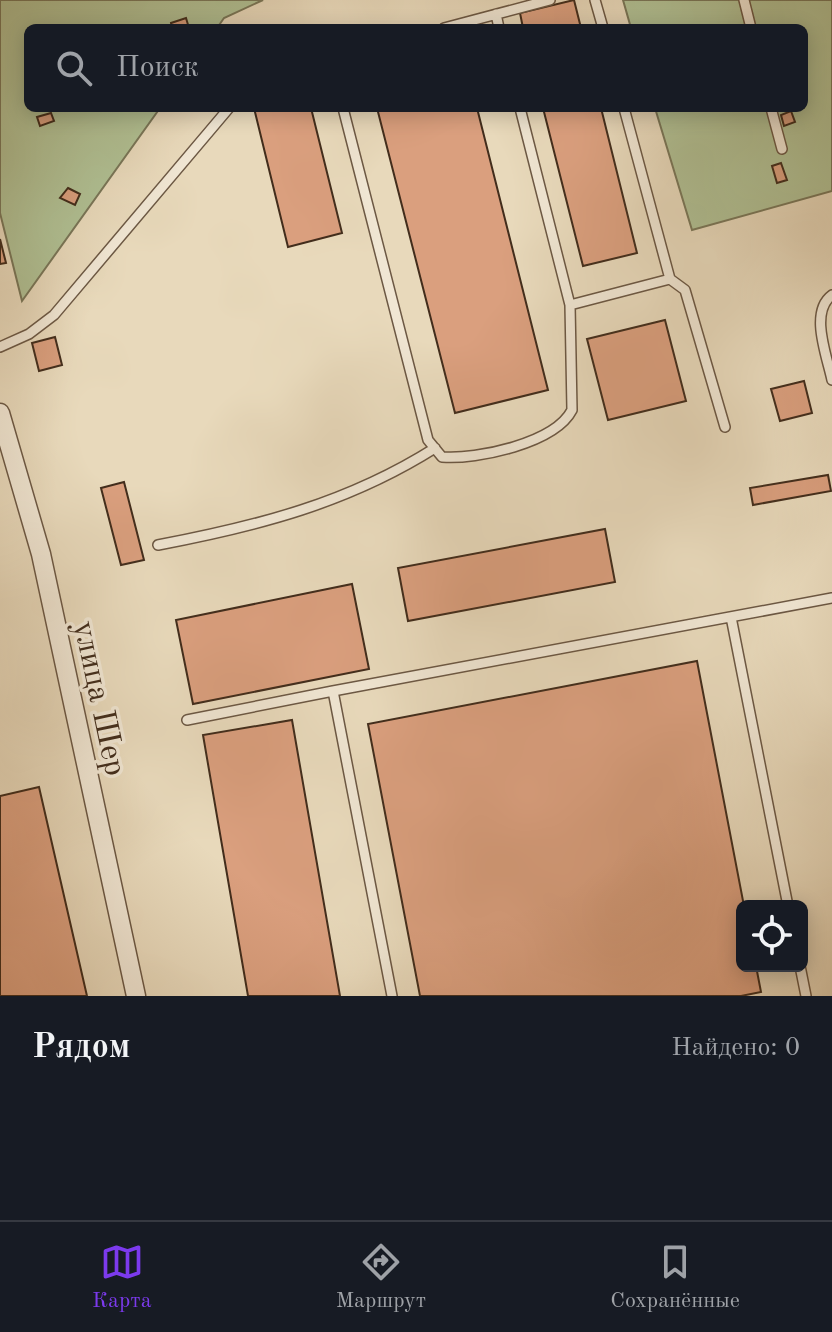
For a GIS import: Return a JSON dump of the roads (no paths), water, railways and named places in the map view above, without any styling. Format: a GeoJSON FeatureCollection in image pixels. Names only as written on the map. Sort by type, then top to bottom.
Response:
{"type":"FeatureCollection","features":[{"type":"Feature","properties":{"kind":"street","name":"улица Шер"},"geometry":{"type":"LineString","coordinates":[[0,413],[41,554],[136,996]]}},
{"type":"Feature","properties":{"kind":"lane"},"geometry":{"type":"LineString","coordinates":[[459,24],[550,0]]}},
{"type":"Feature","properties":{"kind":"lane"},"geometry":{"type":"LineString","coordinates":[[595,0],[602,24]]}},
{"type":"Feature","properties":{"kind":"lane"},"geometry":{"type":"LineString","coordinates":[[744,0],[750,24]]}},
{"type":"Feature","properties":{"kind":"lane"},"geometry":{"type":"LineString","coordinates":[[496,14],[498,24]]}},
{"type":"Feature","properties":{"kind":"lane"},"geometry":{"type":"LineString","coordinates":[[0,347],[29,334],[54,315],[226,112]]}},
{"type":"Feature","properties":{"kind":"lane"},"geometry":{"type":"LineString","coordinates":[[344,112],[428,440],[442,457],[459,458],[547,437],[566,422],[572,410],[570,305],[521,112]]}},
{"type":"Feature","properties":{"kind":"lane"},"geometry":{"type":"LineString","coordinates":[[625,112],[670,279],[685,290],[725,427]]}},
{"type":"Feature","properties":{"kind":"lane"},"geometry":{"type":"LineString","coordinates":[[772,112],[782,149]]}},
{"type":"Feature","properties":{"kind":"lane"},"geometry":{"type":"LineString","coordinates":[[570,305],[670,279]]}},
{"type":"Feature","properties":{"kind":"lane"},"geometry":{"type":"LineString","coordinates":[[832,295],[823,302],[819,314],[832,380]]}},
{"type":"Feature","properties":{"kind":"lane"},"geometry":{"type":"LineString","coordinates":[[158,545],[223,533],[343,497],[387,478],[435,448]]}},
{"type":"Feature","properties":{"kind":"lane"},"geometry":{"type":"LineString","coordinates":[[187,720],[832,598]]}},
{"type":"Feature","properties":{"kind":"lane"},"geometry":{"type":"LineString","coordinates":[[731,617],[787,900]]}},
{"type":"Feature","properties":{"kind":"lane"},"geometry":{"type":"LineString","coordinates":[[333,691],[392,996]]}},
{"type":"Feature","properties":{"kind":"lane"},"geometry":{"type":"LineString","coordinates":[[801,972],[806,996]]}}]}
